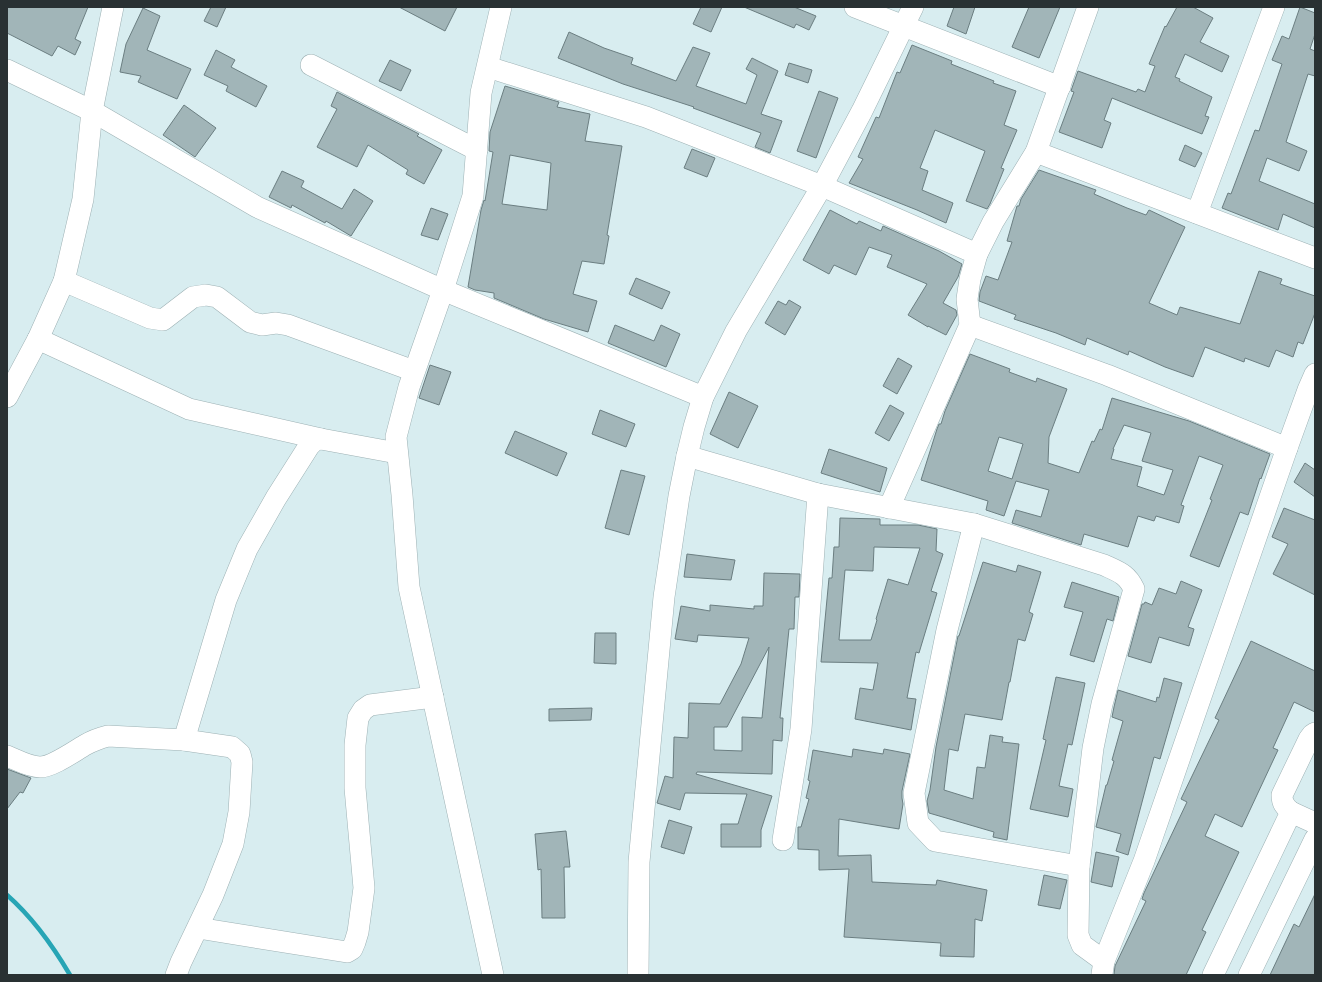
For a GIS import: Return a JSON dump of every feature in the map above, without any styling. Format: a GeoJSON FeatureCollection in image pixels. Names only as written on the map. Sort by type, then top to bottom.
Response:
{"type":"FeatureCollection","features":[{"type":"Feature","properties":{"kind":"street"},"geometry":{"type":"LineString","coordinates":[[7,397],[38,339],[64,281],[83,199],[92,111],[113,7]]}},
{"type":"Feature","properties":{"kind":"street"},"geometry":{"type":"LineString","coordinates":[[493,975],[409,587],[396,437],[414,371],[443,290],[473,196],[482,93],[501,7]]}},
{"type":"Feature","properties":{"kind":"street"},"geometry":{"type":"LineString","coordinates":[[855,7],[1060,87]]}},
{"type":"Feature","properties":{"kind":"street"},"geometry":{"type":"LineString","coordinates":[[638,975],[640,862],[664,597],[679,496],[687,456],[703,398],[736,331],[822,186],[862,111],[913,7]]}},
{"type":"Feature","properties":{"kind":"street"},"geometry":{"type":"LineString","coordinates":[[889,508],[970,325],[967,299],[970,278],[978,254],[993,222],[1036,152],[1088,7]]}},
{"type":"Feature","properties":{"kind":"street"},"geometry":{"type":"LineString","coordinates":[[1197,213],[1274,7]]}},
{"type":"Feature","properties":{"kind":"street"},"geometry":{"type":"LineString","coordinates":[[311,65],[477,150]]}},
{"type":"Feature","properties":{"kind":"street"},"geometry":{"type":"LineString","coordinates":[[488,67],[646,117],[822,186],[978,254]]}},
{"type":"Feature","properties":{"kind":"street"},"geometry":{"type":"LineString","coordinates":[[7,70],[92,111],[257,207],[443,290],[703,398]]}},
{"type":"Feature","properties":{"kind":"street"},"geometry":{"type":"LineString","coordinates":[[1036,152],[1315,258]]}},
{"type":"Feature","properties":{"kind":"street"},"geometry":{"type":"LineString","coordinates":[[64,281],[150,318],[163,320],[193,297],[206,295],[217,297],[250,322],[262,325],[276,323],[288,325],[414,371]]}},
{"type":"Feature","properties":{"kind":"street"},"geometry":{"type":"LineString","coordinates":[[970,325],[1107,375],[1287,448]]}},
{"type":"Feature","properties":{"kind":"street"},"geometry":{"type":"LineString","coordinates":[[38,339],[189,409],[321,439],[397,453]]}},
{"type":"Feature","properties":{"kind":"street"},"geometry":{"type":"LineString","coordinates":[[687,456],[818,494],[974,524],[1104,565],[1121,573],[1130,580],[1134,589],[1102,704],[1092,748],[1079,866],[1078,934],[1082,945],[1103,968],[1144,861],[1287,448],[1315,374]]}},
{"type":"Feature","properties":{"kind":"street"},"geometry":{"type":"LineString","coordinates":[[184,740],[226,600],[247,549],[276,498],[309,446],[315,440],[321,439]]}},
{"type":"Feature","properties":{"kind":"street"},"geometry":{"type":"LineString","coordinates":[[783,840],[800,729],[818,494]]}},
{"type":"Feature","properties":{"kind":"street"},"geometry":{"type":"LineString","coordinates":[[974,524],[947,630],[914,793],[918,823],[935,841],[1079,866]]}},
{"type":"Feature","properties":{"kind":"street"},"geometry":{"type":"LineString","coordinates":[[198,928],[347,952],[352,949],[356,942],[358,932],[364,888],[354,776],[358,718],[363,710],[370,705],[432,697]]}},
{"type":"Feature","properties":{"kind":"street"},"geometry":{"type":"LineString","coordinates":[[1315,733],[1309,738],[1282,795],[1282,802],[1285,807],[1291,812],[1315,823]]}},
{"type":"Feature","properties":{"kind":"street"},"geometry":{"type":"LineString","coordinates":[[7,756],[38,767],[46,767],[85,745],[108,736],[184,740],[232,747],[240,754],[242,762],[240,812],[233,844],[214,895],[176,975]]}},
{"type":"Feature","properties":{"kind":"street"},"geometry":{"type":"LineString","coordinates":[[1213,975],[1291,812]]}},
{"type":"Feature","properties":{"kind":"street"},"geometry":{"type":"LineString","coordinates":[[1248,975],[1315,839]]}},
{"type":"Feature","properties":{"kind":"street"},"geometry":{"type":"LineString","coordinates":[[1250,898],[1280,912]]}},
{"type":"Feature","properties":{"kind":"building"},"geometry":{"type":"Polygon","coordinates":[[[7,7],[88,7],[75,39],[81,42],[75,55],[58,46],[52,56],[7,33],[7,7]]]}},
{"type":"Feature","properties":{"kind":"building"},"geometry":{"type":"Polygon","coordinates":[[[211,7],[226,7],[217,27],[204,21],[211,7]]]}},
{"type":"Feature","properties":{"kind":"building"},"geometry":{"type":"Polygon","coordinates":[[[399,7],[457,7],[445,31],[399,7]]]}},
{"type":"Feature","properties":{"kind":"building"},"geometry":{"type":"Polygon","coordinates":[[[701,7],[722,7],[711,32],[693,24],[701,7]]]}},
{"type":"Feature","properties":{"kind":"building"},"geometry":{"type":"Polygon","coordinates":[[[744,7],[794,7],[816,16],[809,30],[796,24],[794,28],[744,7]]]}},
{"type":"Feature","properties":{"kind":"building"},"geometry":{"type":"Polygon","coordinates":[[[954,7],[975,7],[966,34],[947,26],[954,7]]]}},
{"type":"Feature","properties":{"kind":"building"},"geometry":{"type":"Polygon","coordinates":[[[1029,7],[1060,7],[1039,58],[1012,47],[1029,7]]]}},
{"type":"Feature","properties":{"kind":"building"},"geometry":{"type":"Polygon","coordinates":[[[1177,7],[1193,7],[1213,18],[1200,42],[1229,56],[1222,72],[1185,54],[1175,77],[1180,79],[1179,81],[1212,97],[1205,116],[1209,117],[1202,134],[1112,98],[1104,120],[1111,123],[1102,148],[1059,132],[1074,92],[1071,91],[1078,71],[1136,92],[1138,89],[1145,92],[1155,66],[1149,64],[1165,26],[1166,27],[1177,7]]]}},
{"type":"Feature","properties":{"kind":"building"},"geometry":{"type":"Polygon","coordinates":[[[1300,7],[1315,13],[1315,34],[1310,49],[1315,51],[1315,76],[1308,74],[1286,142],[1307,151],[1299,171],[1267,158],[1259,181],[1315,204],[1315,228],[1283,214],[1278,230],[1222,208],[1228,193],[1231,194],[1255,130],[1259,131],[1282,64],[1272,60],[1282,36],[1289,39],[1300,7]]]}},
{"type":"Feature","properties":{"kind":"building"},"geometry":{"type":"Polygon","coordinates":[[[143,8],[160,16],[147,50],[191,69],[177,99],[138,82],[141,76],[120,72],[126,44],[143,8]]]}},
{"type":"Feature","properties":{"kind":"building"},"geometry":{"type":"Polygon","coordinates":[[[569,32],[604,48],[633,58],[631,64],[676,81],[693,47],[710,53],[696,86],[746,104],[757,75],[746,69],[752,58],[778,71],[761,114],[782,121],[770,153],[755,147],[761,133],[693,108],[694,107],[623,84],[558,58],[569,32]]]}},
{"type":"Feature","properties":{"kind":"building"},"geometry":{"type":"Polygon","coordinates":[[[912,45],[952,61],[951,64],[994,81],[993,83],[1016,91],[1004,125],[1017,130],[1001,168],[1004,169],[987,209],[966,201],[985,151],[935,130],[920,168],[928,171],[922,190],[953,203],[946,223],[849,183],[863,159],[858,157],[876,117],[879,118],[897,72],[900,73],[912,45]]]}},
{"type":"Feature","properties":{"kind":"building"},"geometry":{"type":"Polygon","coordinates":[[[216,50],[235,60],[231,67],[267,86],[256,107],[226,91],[228,86],[204,75],[216,50]]]}},
{"type":"Feature","properties":{"kind":"building"},"geometry":{"type":"Polygon","coordinates":[[[390,60],[411,70],[401,91],[379,81],[390,60]]]}},
{"type":"Feature","properties":{"kind":"building"},"geometry":{"type":"Polygon","coordinates":[[[789,63],[812,70],[808,83],[785,75],[789,63]]]}},
{"type":"Feature","properties":{"kind":"building"},"geometry":{"type":"Polygon","coordinates":[[[505,86],[559,102],[557,107],[590,114],[585,141],[622,146],[607,235],[609,236],[604,264],[582,261],[573,294],[597,301],[588,332],[544,319],[494,298],[494,293],[475,290],[468,287],[481,210],[484,200],[485,201],[493,152],[489,151],[490,132],[505,86]],[[510,155],[502,204],[547,210],[551,163],[510,155]]]}},
{"type":"Feature","properties":{"kind":"building"},"geometry":{"type":"Polygon","coordinates":[[[819,91],[838,98],[816,158],[797,151],[819,91]]]}},
{"type":"Feature","properties":{"kind":"building"},"geometry":{"type":"Polygon","coordinates":[[[337,92],[419,134],[417,136],[442,150],[424,184],[406,174],[408,170],[368,145],[357,167],[317,147],[337,109],[331,106],[337,92]]]}},
{"type":"Feature","properties":{"kind":"building"},"geometry":{"type":"Polygon","coordinates":[[[184,105],[216,128],[195,157],[163,135],[184,105]]]}},
{"type":"Feature","properties":{"kind":"building"},"geometry":{"type":"Polygon","coordinates":[[[1185,145],[1202,153],[1195,167],[1179,160],[1185,145]]]}},
{"type":"Feature","properties":{"kind":"building"},"geometry":{"type":"Polygon","coordinates":[[[692,149],[715,158],[707,177],[684,168],[692,149]]]}},
{"type":"Feature","properties":{"kind":"building"},"geometry":{"type":"Polygon","coordinates":[[[1039,170],[1096,190],[1094,194],[1127,208],[1146,215],[1149,210],[1185,227],[1149,303],[1177,315],[1180,307],[1240,324],[1259,271],[1282,279],[1280,284],[1315,296],[1315,313],[1303,344],[1298,342],[1293,357],[1276,350],[1269,367],[1245,358],[1244,362],[1205,347],[1193,377],[1165,367],[1129,351],[1128,355],[1087,338],[1085,345],[1056,333],[1014,319],[1016,315],[979,301],[980,292],[986,276],[998,280],[1012,242],[1007,241],[1017,206],[1019,206],[1021,199],[1039,170]]]}},
{"type":"Feature","properties":{"kind":"building"},"geometry":{"type":"Polygon","coordinates":[[[282,171],[304,181],[301,187],[342,209],[354,189],[373,201],[351,236],[326,221],[325,223],[292,205],[291,208],[269,197],[282,171]]]}},
{"type":"Feature","properties":{"kind":"building"},"geometry":{"type":"Polygon","coordinates":[[[431,208],[448,214],[438,240],[421,235],[431,208]]]}},
{"type":"Feature","properties":{"kind":"building"},"geometry":{"type":"Polygon","coordinates":[[[830,210],[857,224],[859,221],[881,231],[883,226],[939,251],[962,264],[958,277],[943,303],[956,310],[957,315],[946,335],[928,327],[908,315],[927,284],[887,267],[892,255],[869,247],[856,275],[834,265],[829,274],[803,260],[830,210]]]}},
{"type":"Feature","properties":{"kind":"building"},"geometry":{"type":"Polygon","coordinates":[[[636,278],[670,292],[662,309],[629,294],[636,278]]]}},
{"type":"Feature","properties":{"kind":"building"},"geometry":{"type":"Polygon","coordinates":[[[789,300],[801,307],[785,335],[765,323],[778,301],[786,305],[789,300]]]}},
{"type":"Feature","properties":{"kind":"building"},"geometry":{"type":"Polygon","coordinates":[[[615,325],[654,341],[661,325],[680,334],[666,367],[608,343],[615,325]]]}},
{"type":"Feature","properties":{"kind":"building"},"geometry":{"type":"Polygon","coordinates":[[[970,354],[1010,369],[1009,372],[1036,382],[1037,378],[1067,389],[1049,437],[1048,463],[1079,473],[1092,441],[1094,442],[1100,429],[1102,430],[1112,398],[1189,421],[1270,454],[1261,479],[1260,478],[1248,515],[1240,512],[1219,567],[1190,556],[1212,500],[1210,499],[1223,465],[1199,456],[1181,505],[1184,506],[1179,523],[1156,516],[1154,521],[1138,516],[1128,547],[1084,534],[1081,545],[1012,523],[1016,510],[1041,517],[1049,490],[1016,481],[1004,516],[986,510],[988,501],[921,480],[937,429],[939,424],[941,424],[945,411],[970,354]],[[1124,425],[1113,449],[1111,459],[1142,467],[1137,486],[1164,495],[1173,470],[1142,461],[1151,433],[1124,425]],[[999,437],[988,471],[1012,479],[1023,444],[999,437]]]}},
{"type":"Feature","properties":{"kind":"building"},"geometry":{"type":"Polygon","coordinates":[[[898,358],[912,366],[897,394],[883,386],[898,358]]]}},
{"type":"Feature","properties":{"kind":"building"},"geometry":{"type":"Polygon","coordinates":[[[430,365],[451,372],[439,405],[419,398],[430,365]]]}},
{"type":"Feature","properties":{"kind":"building"},"geometry":{"type":"Polygon","coordinates":[[[729,392],[758,406],[738,448],[710,434],[729,392]]]}},
{"type":"Feature","properties":{"kind":"building"},"geometry":{"type":"Polygon","coordinates":[[[890,405],[904,413],[889,441],[875,433],[890,405]]]}},
{"type":"Feature","properties":{"kind":"building"},"geometry":{"type":"Polygon","coordinates":[[[600,410],[635,424],[626,447],[592,434],[600,410]]]}},
{"type":"Feature","properties":{"kind":"building"},"geometry":{"type":"Polygon","coordinates":[[[515,431],[567,453],[557,476],[505,453],[515,431]]]}},
{"type":"Feature","properties":{"kind":"building"},"geometry":{"type":"Polygon","coordinates":[[[829,449],[887,468],[880,492],[821,473],[829,449]]]}},
{"type":"Feature","properties":{"kind":"building"},"geometry":{"type":"Polygon","coordinates":[[[1305,463],[1315,470],[1315,497],[1294,482],[1305,463]]]}},
{"type":"Feature","properties":{"kind":"building"},"geometry":{"type":"Polygon","coordinates":[[[621,470],[645,476],[629,535],[605,528],[621,470]]]}},
{"type":"Feature","properties":{"kind":"building"},"geometry":{"type":"Polygon","coordinates":[[[1284,508],[1315,520],[1315,595],[1273,574],[1288,544],[1272,537],[1284,508]]]}},
{"type":"Feature","properties":{"kind":"building"},"geometry":{"type":"Polygon","coordinates":[[[840,518],[880,519],[880,525],[918,525],[937,529],[936,551],[943,554],[931,591],[937,593],[919,653],[916,652],[907,698],[916,699],[911,730],[855,719],[860,688],[873,690],[878,663],[821,662],[829,578],[832,578],[834,547],[839,547],[840,518]],[[874,547],[873,571],[845,570],[839,640],[871,640],[888,579],[908,585],[920,548],[874,547]]]}},
{"type":"Feature","properties":{"kind":"building"},"geometry":{"type":"Polygon","coordinates":[[[687,554],[735,560],[731,580],[684,577],[687,554]]]}},
{"type":"Feature","properties":{"kind":"building"},"geometry":{"type":"Polygon","coordinates":[[[983,562],[1016,572],[1018,565],[1041,572],[1029,612],[1033,614],[1025,641],[1018,639],[1002,720],[965,714],[958,751],[949,749],[944,790],[973,799],[977,767],[985,768],[990,735],[1003,737],[1002,742],[1019,744],[1007,840],[993,837],[994,832],[929,813],[927,801],[958,636],[983,562]]]}},
{"type":"Feature","properties":{"kind":"building"},"geometry":{"type":"Polygon","coordinates":[[[764,573],[800,574],[799,597],[795,597],[794,629],[789,629],[780,718],[783,718],[782,741],[773,740],[772,774],[697,772],[696,774],[772,796],[761,830],[761,847],[721,847],[721,824],[738,824],[747,794],[685,793],[680,810],[657,803],[665,776],[673,778],[674,737],[688,738],[689,703],[720,704],[741,664],[749,638],[698,635],[697,642],[675,639],[681,606],[710,611],[710,605],[754,609],[754,606],[763,606],[764,573]],[[769,647],[727,727],[714,727],[714,750],[742,751],[742,717],[762,718],[769,647]]]}},
{"type":"Feature","properties":{"kind":"building"},"geometry":{"type":"Polygon","coordinates":[[[1181,581],[1202,590],[1188,627],[1194,629],[1189,646],[1159,637],[1151,663],[1128,656],[1142,604],[1145,602],[1152,605],[1159,588],[1176,594],[1181,581]]]}},
{"type":"Feature","properties":{"kind":"building"},"geometry":{"type":"Polygon","coordinates":[[[1072,582],[1119,597],[1113,621],[1107,619],[1094,662],[1070,655],[1083,612],[1064,607],[1072,582]]]}},
{"type":"Feature","properties":{"kind":"building"},"geometry":{"type":"Polygon","coordinates":[[[595,633],[616,633],[616,664],[594,663],[595,633]]]}},
{"type":"Feature","properties":{"kind":"building"},"geometry":{"type":"Polygon","coordinates":[[[1251,641],[1315,671],[1315,712],[1294,702],[1273,748],[1278,750],[1242,827],[1215,814],[1205,836],[1239,852],[1202,930],[1206,932],[1186,975],[1114,975],[1115,966],[1146,901],[1142,899],[1144,893],[1187,802],[1181,799],[1219,720],[1215,718],[1251,641]]]}},
{"type":"Feature","properties":{"kind":"building"},"geometry":{"type":"Polygon","coordinates":[[[1056,677],[1085,683],[1072,745],[1068,744],[1059,786],[1073,789],[1068,817],[1030,809],[1046,740],[1043,739],[1056,677]]]}},
{"type":"Feature","properties":{"kind":"building"},"geometry":{"type":"Polygon","coordinates":[[[1164,678],[1182,683],[1160,759],[1154,757],[1128,855],[1116,851],[1121,834],[1096,827],[1123,721],[1112,717],[1114,707],[1118,690],[1156,702],[1157,697],[1159,698],[1164,678]]]}},
{"type":"Feature","properties":{"kind":"building"},"geometry":{"type":"Polygon","coordinates":[[[592,708],[591,720],[549,721],[549,709],[592,708]]]}},
{"type":"Feature","properties":{"kind":"building"},"geometry":{"type":"Polygon","coordinates":[[[853,749],[883,754],[884,749],[910,754],[902,791],[903,804],[899,829],[839,819],[838,856],[871,855],[872,882],[936,885],[937,880],[987,890],[982,921],[975,919],[974,957],[940,956],[941,943],[844,937],[849,869],[819,870],[819,850],[798,849],[798,827],[801,827],[809,799],[806,798],[810,781],[808,780],[813,750],[852,757],[853,749]]]}},
{"type":"Feature","properties":{"kind":"building"},"geometry":{"type":"Polygon","coordinates":[[[7,769],[31,778],[23,793],[20,792],[7,809],[7,769]]]}},
{"type":"Feature","properties":{"kind":"building"},"geometry":{"type":"Polygon","coordinates":[[[669,820],[692,827],[684,854],[661,847],[669,820]]]}},
{"type":"Feature","properties":{"kind":"building"},"geometry":{"type":"Polygon","coordinates":[[[566,831],[570,867],[564,867],[565,918],[542,918],[541,869],[538,870],[535,834],[566,831]]]}},
{"type":"Feature","properties":{"kind":"building"},"geometry":{"type":"Polygon","coordinates":[[[1096,852],[1119,857],[1112,887],[1091,882],[1096,852]]]}},
{"type":"Feature","properties":{"kind":"building"},"geometry":{"type":"Polygon","coordinates":[[[1044,875],[1067,880],[1060,909],[1038,905],[1044,875]]]}},
{"type":"Feature","properties":{"kind":"building"},"geometry":{"type":"Polygon","coordinates":[[[1315,894],[1315,975],[1270,975],[1294,924],[1299,927],[1315,894]]]}},
{"type":"Feature","properties":{"kind":"waterway"},"geometry":{"type":"LineString","coordinates":[[7,895],[42,932],[70,975]]}}]}
